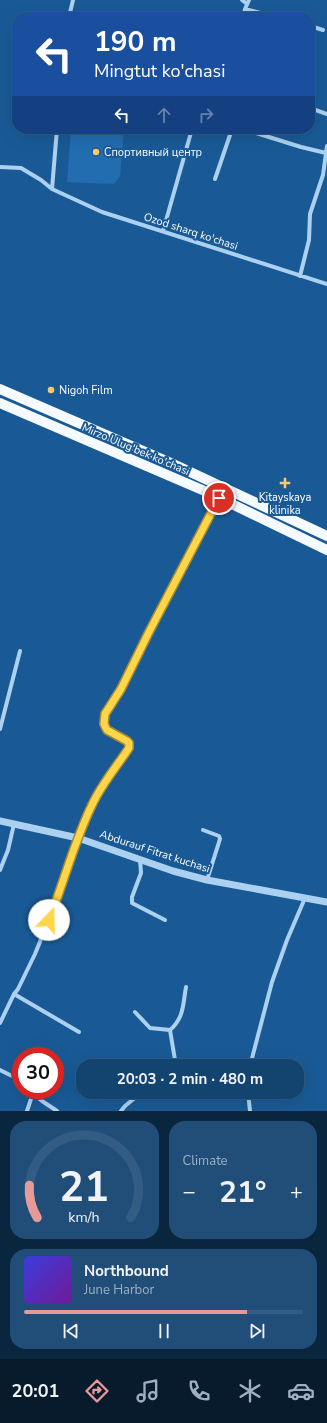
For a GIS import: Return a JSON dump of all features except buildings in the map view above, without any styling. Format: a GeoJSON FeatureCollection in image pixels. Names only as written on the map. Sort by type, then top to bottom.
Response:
{"type":"FeatureCollection","features":[{"type":"Feature","properties":{"kind":"main road","name":"Mirzo Ulug'bek ko'chasi"},"geometry":{"type":"LineString","coordinates":[[0,389],[164,460],[327,536]]}},
{"type":"Feature","properties":{"kind":"main road","name":"Mirzo Ulug'bek ko'chasi"},"geometry":{"type":"LineString","coordinates":[[0,403],[219,498],[327,550]]}},
{"type":"Feature","properties":{"kind":"street"},"geometry":{"type":"LineString","coordinates":[[70,12],[73,0]]}},
{"type":"Feature","properties":{"kind":"street"},"geometry":{"type":"LineString","coordinates":[[242,0],[248,2],[244,12]]}},
{"type":"Feature","properties":{"kind":"street"},"geometry":{"type":"LineString","coordinates":[[245,8],[259,12]]}},
{"type":"Feature","properties":{"kind":"street"},"geometry":{"type":"LineString","coordinates":[[315,28],[323,30]]}},
{"type":"Feature","properties":{"kind":"street"},"geometry":{"type":"LineString","coordinates":[[315,110],[327,114]]}},
{"type":"Feature","properties":{"kind":"street"},"geometry":{"type":"LineString","coordinates":[[52,188],[57,134]]}},
{"type":"Feature","properties":{"kind":"street"},"geometry":{"type":"LineString","coordinates":[[163,231],[191,134]]}},
{"type":"Feature","properties":{"kind":"street"},"geometry":{"type":"LineString","coordinates":[[215,179],[230,134]]}},
{"type":"Feature","properties":{"kind":"street"},"geometry":{"type":"LineString","coordinates":[[259,134],[301,147],[326,152]]}},
{"type":"Feature","properties":{"kind":"street"},"geometry":{"type":"LineString","coordinates":[[300,276],[309,240],[310,214],[323,176],[327,146]]}},
{"type":"Feature","properties":{"kind":"street","name":"Ozod sharq ko'chasi"},"geometry":{"type":"LineString","coordinates":[[0,167],[21,168],[52,188],[102,212],[327,284]]}},
{"type":"Feature","properties":{"kind":"street"},"geometry":{"type":"LineString","coordinates":[[0,1022],[25,975],[45,930],[78,838],[93,803],[129,748],[129,743],[127,741],[107,730],[104,724],[105,714],[121,689],[219,498]]}},
{"type":"Feature","properties":{"kind":"street"},"geometry":{"type":"LineString","coordinates":[[0,729],[20,651]]}},
{"type":"Feature","properties":{"kind":"street","name":"Abdurauf Fitrat kuchasi"},"geometry":{"type":"LineString","coordinates":[[0,821],[78,838],[173,871],[207,880],[327,902]]}},
{"type":"Feature","properties":{"kind":"street"},"geometry":{"type":"LineString","coordinates":[[0,870],[8,850],[14,824]]}},
{"type":"Feature","properties":{"kind":"street"},"geometry":{"type":"LineString","coordinates":[[203,830],[213,833],[220,839],[207,880]]}},
{"type":"Feature","properties":{"kind":"street"},"geometry":{"type":"LineString","coordinates":[[140,859],[141,873],[132,897],[132,903],[165,920]]}},
{"type":"Feature","properties":{"kind":"street"},"geometry":{"type":"LineString","coordinates":[[252,1059],[272,982],[287,940],[305,898]]}},
{"type":"Feature","properties":{"kind":"street"},"geometry":{"type":"LineString","coordinates":[[135,1012],[150,1028],[170,1030],[177,1024],[181,1016],[186,987]]}},
{"type":"Feature","properties":{"kind":"street"},"geometry":{"type":"LineString","coordinates":[[14,994],[79,1032]]}},
{"type":"Feature","properties":{"kind":"street"},"geometry":{"type":"LineString","coordinates":[[170,1030],[175,1059]]}},
{"type":"Feature","properties":{"kind":"street"},"geometry":{"type":"LineString","coordinates":[[0,1070],[12,1076]]}},
{"type":"Feature","properties":{"kind":"street"},"geometry":{"type":"LineString","coordinates":[[28,1111],[32,1099]]}},
{"type":"Feature","properties":{"kind":"street"},"geometry":{"type":"LineString","coordinates":[[39,1099],[57,1111]]}},
{"type":"Feature","properties":{"kind":"street"},"geometry":{"type":"LineString","coordinates":[[121,1111],[134,1099]]}},
{"type":"Feature","properties":{"kind":"street"},"geometry":{"type":"LineString","coordinates":[[249,1099],[250,1111]]}},
{"type":"Feature","properties":{"kind":"shaded area","name":"Спортивный центр"},"geometry":{"type":"Polygon","coordinates":[[[71,134],[124,134],[120,176],[114,184],[67,182],[71,134]]]}},
{"type":"Feature","properties":{"kind":"place","name":"Спортивный центр"},"geometry":{"type":"Point","coordinates":[96,152]}},
{"type":"Feature","properties":{"kind":"place","name":"Nigoh Film"},"geometry":{"type":"Point","coordinates":[51,390]}},
{"type":"Feature","properties":{"kind":"place","name":"Kitayskaya klinika"},"geometry":{"type":"Point","coordinates":[285,483]}},
{"type":"Feature","properties":{"kind":"route"},"geometry":{"type":"LineString","coordinates":[[49,920],[78,838],[93,803],[129,748],[129,743],[127,741],[107,730],[104,724],[105,714],[121,689],[219,498]]}}]}
